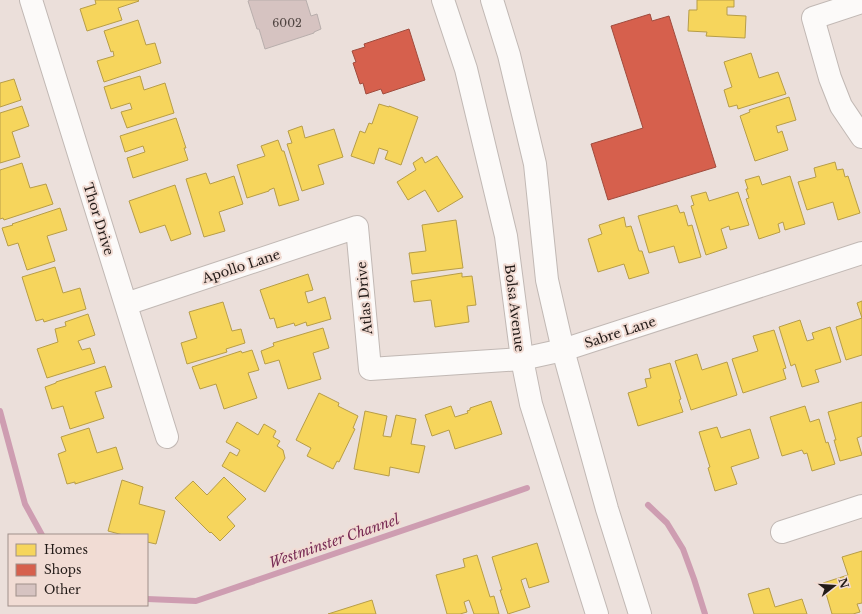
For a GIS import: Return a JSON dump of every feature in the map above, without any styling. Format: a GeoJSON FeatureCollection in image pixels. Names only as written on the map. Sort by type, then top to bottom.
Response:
{"type":"FeatureCollection","features":[{"type":"Feature","properties":{"kind":"street","name":"Thor Drive"},"geometry":{"type":"LineString","coordinates":[[31,0],[167,437]]}},
{"type":"Feature","properties":{"kind":"street","name":"Bolsa Avenue"},"geometry":{"type":"LineString","coordinates":[[444,0],[466,69],[506,236],[522,359],[532,404],[598,614]]}},
{"type":"Feature","properties":{"kind":"street"},"geometry":{"type":"LineString","coordinates":[[492,0],[509,55],[535,164],[547,280],[563,350],[607,509],[640,614]]}},
{"type":"Feature","properties":{"kind":"street"},"geometry":{"type":"LineString","coordinates":[[862,2],[813,18],[832,85],[841,106],[862,137]]}},
{"type":"Feature","properties":{"kind":"street","name":"Apollo Lane"},"geometry":{"type":"LineString","coordinates":[[126,304],[357,227]]}},
{"type":"Feature","properties":{"kind":"street","name":"Atlas Drive"},"geometry":{"type":"LineString","coordinates":[[357,227],[370,369]]}},
{"type":"Feature","properties":{"kind":"street","name":"Sabre Lane"},"geometry":{"type":"LineString","coordinates":[[370,369],[522,359],[563,350],[862,253]]}},
{"type":"Feature","properties":{"kind":"street"},"geometry":{"type":"LineString","coordinates":[[782,532],[862,506]]}},
{"type":"Feature","properties":{"kind":"building: Homes"},"geometry":{"type":"Polygon","coordinates":[[[95,0],[139,1],[118,8],[122,20],[87,31],[80,9],[96,4],[95,0]]]}},
{"type":"Feature","properties":{"kind":"building: Homes"},"geometry":{"type":"Polygon","coordinates":[[[697,0],[734,0],[734,7],[727,7],[727,15],[746,16],[745,38],[706,36],[707,32],[688,31],[689,10],[697,10],[697,0]]]}},
{"type":"Feature","properties":{"kind":"building: Homes"},"geometry":{"type":"Polygon","coordinates":[[[138,20],[146,45],[155,43],[161,63],[104,82],[97,61],[114,56],[113,51],[111,52],[104,31],[138,20]]]}},
{"type":"Feature","properties":{"kind":"building: Homes"},"geometry":{"type":"Polygon","coordinates":[[[751,53],[759,78],[778,72],[786,94],[738,109],[737,105],[729,107],[724,90],[732,87],[724,62],[751,53]]]}},
{"type":"Feature","properties":{"kind":"building: Homes"},"geometry":{"type":"Polygon","coordinates":[[[140,76],[144,90],[165,83],[174,113],[127,128],[121,112],[132,109],[130,103],[111,109],[104,87],[140,76]]]}},
{"type":"Feature","properties":{"kind":"building: Homes"},"geometry":{"type":"Polygon","coordinates":[[[14,79],[21,100],[0,107],[0,83],[14,79]]]}},
{"type":"Feature","properties":{"kind":"building: Homes"},"geometry":{"type":"Polygon","coordinates":[[[789,97],[796,120],[776,126],[778,133],[782,131],[788,150],[755,161],[740,116],[750,112],[749,110],[789,97]]]}},
{"type":"Feature","properties":{"kind":"building: Homes"},"geometry":{"type":"Polygon","coordinates":[[[379,104],[389,106],[418,117],[401,165],[385,159],[388,151],[379,148],[374,164],[351,156],[360,131],[365,133],[369,123],[372,124],[379,104]]]}},
{"type":"Feature","properties":{"kind":"building: Homes"},"geometry":{"type":"Polygon","coordinates":[[[22,106],[29,126],[12,132],[20,157],[0,163],[0,113],[22,106]]]}},
{"type":"Feature","properties":{"kind":"building: Homes"},"geometry":{"type":"Polygon","coordinates":[[[176,118],[186,148],[184,148],[188,160],[133,178],[127,158],[145,152],[143,146],[125,152],[120,136],[176,118]]]}},
{"type":"Feature","properties":{"kind":"building: Homes"},"geometry":{"type":"Polygon","coordinates":[[[302,126],[305,138],[334,129],[343,157],[318,165],[324,184],[302,191],[287,144],[292,143],[288,131],[302,126]]]}},
{"type":"Feature","properties":{"kind":"building: Homes"},"geometry":{"type":"Polygon","coordinates":[[[278,140],[282,151],[284,151],[299,200],[279,206],[274,188],[247,198],[237,165],[265,156],[261,146],[278,140]]]}},
{"type":"Feature","properties":{"kind":"building: Homes"},"geometry":{"type":"Polygon","coordinates":[[[437,156],[463,197],[438,212],[425,190],[408,200],[397,182],[416,170],[413,163],[422,157],[425,163],[437,156]]]}},
{"type":"Feature","properties":{"kind":"building: Homes"},"geometry":{"type":"Polygon","coordinates":[[[835,162],[837,170],[843,169],[845,177],[848,176],[860,213],[838,220],[833,202],[807,210],[798,182],[816,177],[814,168],[835,162]]]}},
{"type":"Feature","properties":{"kind":"building: Homes"},"geometry":{"type":"Polygon","coordinates":[[[22,163],[30,188],[46,184],[53,204],[4,220],[3,218],[0,219],[0,170],[22,163]]]}},
{"type":"Feature","properties":{"kind":"building: Homes"},"geometry":{"type":"Polygon","coordinates":[[[206,173],[210,184],[234,176],[243,204],[219,212],[225,231],[204,237],[186,179],[206,173]]]}},
{"type":"Feature","properties":{"kind":"building: Homes"},"geometry":{"type":"Polygon","coordinates":[[[759,176],[762,185],[790,176],[805,224],[785,230],[783,222],[778,224],[780,232],[759,239],[746,199],[749,198],[745,180],[759,176]]]}},
{"type":"Feature","properties":{"kind":"building: Homes"},"geometry":{"type":"Polygon","coordinates":[[[175,185],[191,234],[171,241],[165,225],[140,233],[129,201],[175,185]]]}},
{"type":"Feature","properties":{"kind":"building: Homes"},"geometry":{"type":"Polygon","coordinates":[[[706,192],[709,201],[738,192],[749,225],[730,230],[729,226],[721,229],[727,248],[706,255],[691,206],[694,205],[691,196],[706,192]]]}},
{"type":"Feature","properties":{"kind":"building: Homes"},"geometry":{"type":"Polygon","coordinates":[[[677,205],[680,213],[684,212],[688,226],[692,225],[701,257],[679,263],[674,246],[649,253],[638,216],[677,205]]]}},
{"type":"Feature","properties":{"kind":"building: Homes"},"geometry":{"type":"Polygon","coordinates":[[[60,208],[67,230],[47,236],[55,261],[27,270],[18,243],[8,246],[2,228],[60,208]]]}},
{"type":"Feature","properties":{"kind":"building: Homes"},"geometry":{"type":"Polygon","coordinates":[[[624,217],[626,227],[631,226],[639,251],[642,251],[649,273],[629,279],[624,264],[598,272],[588,239],[602,234],[599,225],[624,217]]]}},
{"type":"Feature","properties":{"kind":"building: Homes"},"geometry":{"type":"Polygon","coordinates":[[[456,220],[463,268],[412,274],[409,253],[426,251],[422,225],[456,220]]]}},
{"type":"Feature","properties":{"kind":"building: Homes"},"geometry":{"type":"Polygon","coordinates":[[[55,267],[63,293],[80,288],[86,309],[44,322],[43,319],[36,321],[22,277],[55,267]]]}},
{"type":"Feature","properties":{"kind":"building: Homes"},"geometry":{"type":"Polygon","coordinates":[[[462,273],[462,277],[472,276],[476,305],[467,306],[469,322],[435,327],[431,300],[414,302],[411,281],[462,273]]]}},
{"type":"Feature","properties":{"kind":"building: Homes"},"geometry":{"type":"Polygon","coordinates":[[[308,274],[313,290],[305,292],[308,303],[325,297],[331,319],[307,326],[306,322],[295,326],[294,323],[277,328],[274,318],[270,319],[260,290],[308,274]]]}},
{"type":"Feature","properties":{"kind":"building: Homes"},"geometry":{"type":"Polygon","coordinates":[[[862,301],[862,318],[857,303],[862,301]]]}},
{"type":"Feature","properties":{"kind":"building: Homes"},"geometry":{"type":"Polygon","coordinates":[[[223,302],[232,331],[241,329],[245,343],[226,349],[227,352],[187,364],[181,343],[197,338],[189,312],[223,302]]]}},
{"type":"Feature","properties":{"kind":"building: Homes"},"geometry":{"type":"Polygon","coordinates":[[[88,314],[95,335],[78,341],[82,350],[90,348],[95,363],[47,378],[37,349],[58,342],[55,329],[66,326],[65,322],[88,314]]]}},
{"type":"Feature","properties":{"kind":"building: Homes"},"geometry":{"type":"Polygon","coordinates":[[[862,318],[862,355],[846,360],[836,327],[862,318]]]}},
{"type":"Feature","properties":{"kind":"building: Homes"},"geometry":{"type":"Polygon","coordinates":[[[800,320],[807,341],[814,339],[812,333],[830,327],[841,362],[815,370],[819,382],[802,387],[795,364],[791,366],[779,327],[800,320]]]}},
{"type":"Feature","properties":{"kind":"building: Homes"},"geometry":{"type":"Polygon","coordinates":[[[323,328],[329,348],[313,353],[321,379],[288,389],[279,360],[265,364],[261,351],[274,346],[273,343],[323,328]]]}},
{"type":"Feature","properties":{"kind":"building: Homes"},"geometry":{"type":"Polygon","coordinates":[[[774,330],[786,368],[783,369],[786,379],[743,393],[732,359],[758,351],[753,336],[774,330]]]}},
{"type":"Feature","properties":{"kind":"building: Homes"},"geometry":{"type":"Polygon","coordinates":[[[252,350],[259,370],[248,373],[257,398],[224,409],[216,384],[200,389],[192,367],[241,351],[242,353],[252,350]]]}},
{"type":"Feature","properties":{"kind":"building: Homes"},"geometry":{"type":"Polygon","coordinates":[[[697,354],[702,370],[727,362],[737,395],[691,410],[675,361],[697,354]]]}},
{"type":"Feature","properties":{"kind":"building: Homes"},"geometry":{"type":"Polygon","coordinates":[[[670,363],[681,399],[679,400],[683,412],[638,426],[628,393],[647,387],[645,379],[651,378],[649,369],[670,363]]]}},
{"type":"Feature","properties":{"kind":"building: Homes"},"geometry":{"type":"Polygon","coordinates":[[[105,366],[112,387],[95,392],[104,418],[70,429],[63,406],[52,409],[45,387],[105,366]]]}},
{"type":"Feature","properties":{"kind":"building: Homes"},"geometry":{"type":"Polygon","coordinates":[[[319,393],[339,403],[338,406],[358,416],[353,428],[355,429],[339,462],[337,461],[333,469],[307,456],[311,448],[296,440],[319,393]]]}},
{"type":"Feature","properties":{"kind":"building: Homes"},"geometry":{"type":"Polygon","coordinates":[[[491,401],[502,434],[455,449],[449,430],[432,436],[425,415],[451,406],[455,417],[468,413],[467,411],[470,410],[470,408],[491,401]]]}},
{"type":"Feature","properties":{"kind":"building: Homes"},"geometry":{"type":"Polygon","coordinates":[[[862,402],[862,436],[857,438],[862,455],[840,461],[828,412],[862,402]]]}},
{"type":"Feature","properties":{"kind":"building: Homes"},"geometry":{"type":"Polygon","coordinates":[[[805,406],[810,422],[819,419],[826,443],[828,442],[835,464],[812,471],[807,453],[804,454],[802,450],[782,456],[770,417],[805,406]]]}},
{"type":"Feature","properties":{"kind":"building: Homes"},"geometry":{"type":"Polygon","coordinates":[[[365,411],[387,416],[383,436],[391,437],[396,415],[416,419],[411,444],[425,446],[419,473],[390,467],[389,476],[354,469],[365,411]]]}},
{"type":"Feature","properties":{"kind":"building: Homes"},"geometry":{"type":"Polygon","coordinates":[[[237,422],[258,435],[264,424],[276,431],[273,437],[280,441],[277,446],[283,450],[285,458],[265,492],[222,466],[230,452],[237,456],[240,450],[226,442],[237,422]]]}},
{"type":"Feature","properties":{"kind":"building: Homes"},"geometry":{"type":"Polygon","coordinates":[[[717,427],[721,438],[750,429],[759,458],[731,467],[737,484],[715,491],[708,468],[710,467],[699,432],[717,427]]]}},
{"type":"Feature","properties":{"kind":"building: Homes"},"geometry":{"type":"Polygon","coordinates":[[[89,428],[97,453],[116,447],[123,469],[75,484],[75,482],[67,484],[58,454],[66,451],[61,437],[89,428]]]}},
{"type":"Feature","properties":{"kind":"building: Homes"},"geometry":{"type":"Polygon","coordinates":[[[224,477],[246,499],[227,517],[235,526],[220,541],[175,498],[193,481],[207,495],[224,477]]]}},
{"type":"Feature","properties":{"kind":"building: Homes"},"geometry":{"type":"Polygon","coordinates":[[[122,480],[143,487],[139,504],[165,511],[156,544],[148,542],[148,534],[119,534],[108,531],[122,480]]]}},
{"type":"Feature","properties":{"kind":"building: Homes"},"geometry":{"type":"Polygon","coordinates":[[[537,543],[549,582],[529,588],[526,578],[521,580],[530,607],[508,614],[500,590],[502,590],[492,557],[537,543]]]}},
{"type":"Feature","properties":{"kind":"building: Homes"},"geometry":{"type":"Polygon","coordinates":[[[862,551],[862,603],[857,604],[860,612],[853,614],[832,614],[823,583],[848,575],[842,557],[862,551]]]}},
{"type":"Feature","properties":{"kind":"building: Homes"},"geometry":{"type":"Polygon","coordinates":[[[477,555],[490,597],[494,596],[499,614],[474,614],[469,600],[464,602],[467,612],[460,614],[447,614],[436,575],[465,567],[463,559],[477,555]]]}},
{"type":"Feature","properties":{"kind":"building: Homes"},"geometry":{"type":"Polygon","coordinates":[[[769,588],[775,607],[802,599],[807,614],[754,614],[748,594],[769,588]]]}},
{"type":"Feature","properties":{"kind":"building: Homes"},"geometry":{"type":"Polygon","coordinates":[[[372,600],[376,614],[328,614],[372,600]]]}},
{"type":"Feature","properties":{"kind":"building: Shops"},"geometry":{"type":"Polygon","coordinates":[[[650,14],[652,21],[669,16],[716,167],[608,200],[591,144],[643,128],[611,26],[650,14]]]}},
{"type":"Feature","properties":{"kind":"building: Shops"},"geometry":{"type":"Polygon","coordinates":[[[409,29],[425,80],[383,94],[381,89],[366,94],[363,83],[360,84],[353,63],[356,62],[352,51],[365,47],[364,44],[409,29]]]}},
{"type":"Feature","properties":{"kind":"building: Other"},"geometry":{"type":"Polygon","coordinates":[[[306,0],[311,16],[317,14],[321,29],[314,33],[265,49],[248,1],[306,0]]]}},
{"type":"Feature","properties":{"kind":"waterway","name":"Westminster Channel"},"geometry":{"type":"LineString","coordinates":[[0,411],[25,504],[41,534]]}},
{"type":"Feature","properties":{"kind":"waterway","name":"Westminster Channel"},"geometry":{"type":"LineString","coordinates":[[148,599],[196,601],[527,488]]}},
{"type":"Feature","properties":{"kind":"waterway","name":"Westminster Channel"},"geometry":{"type":"LineString","coordinates":[[648,505],[667,523],[683,549],[705,614]]}}]}
